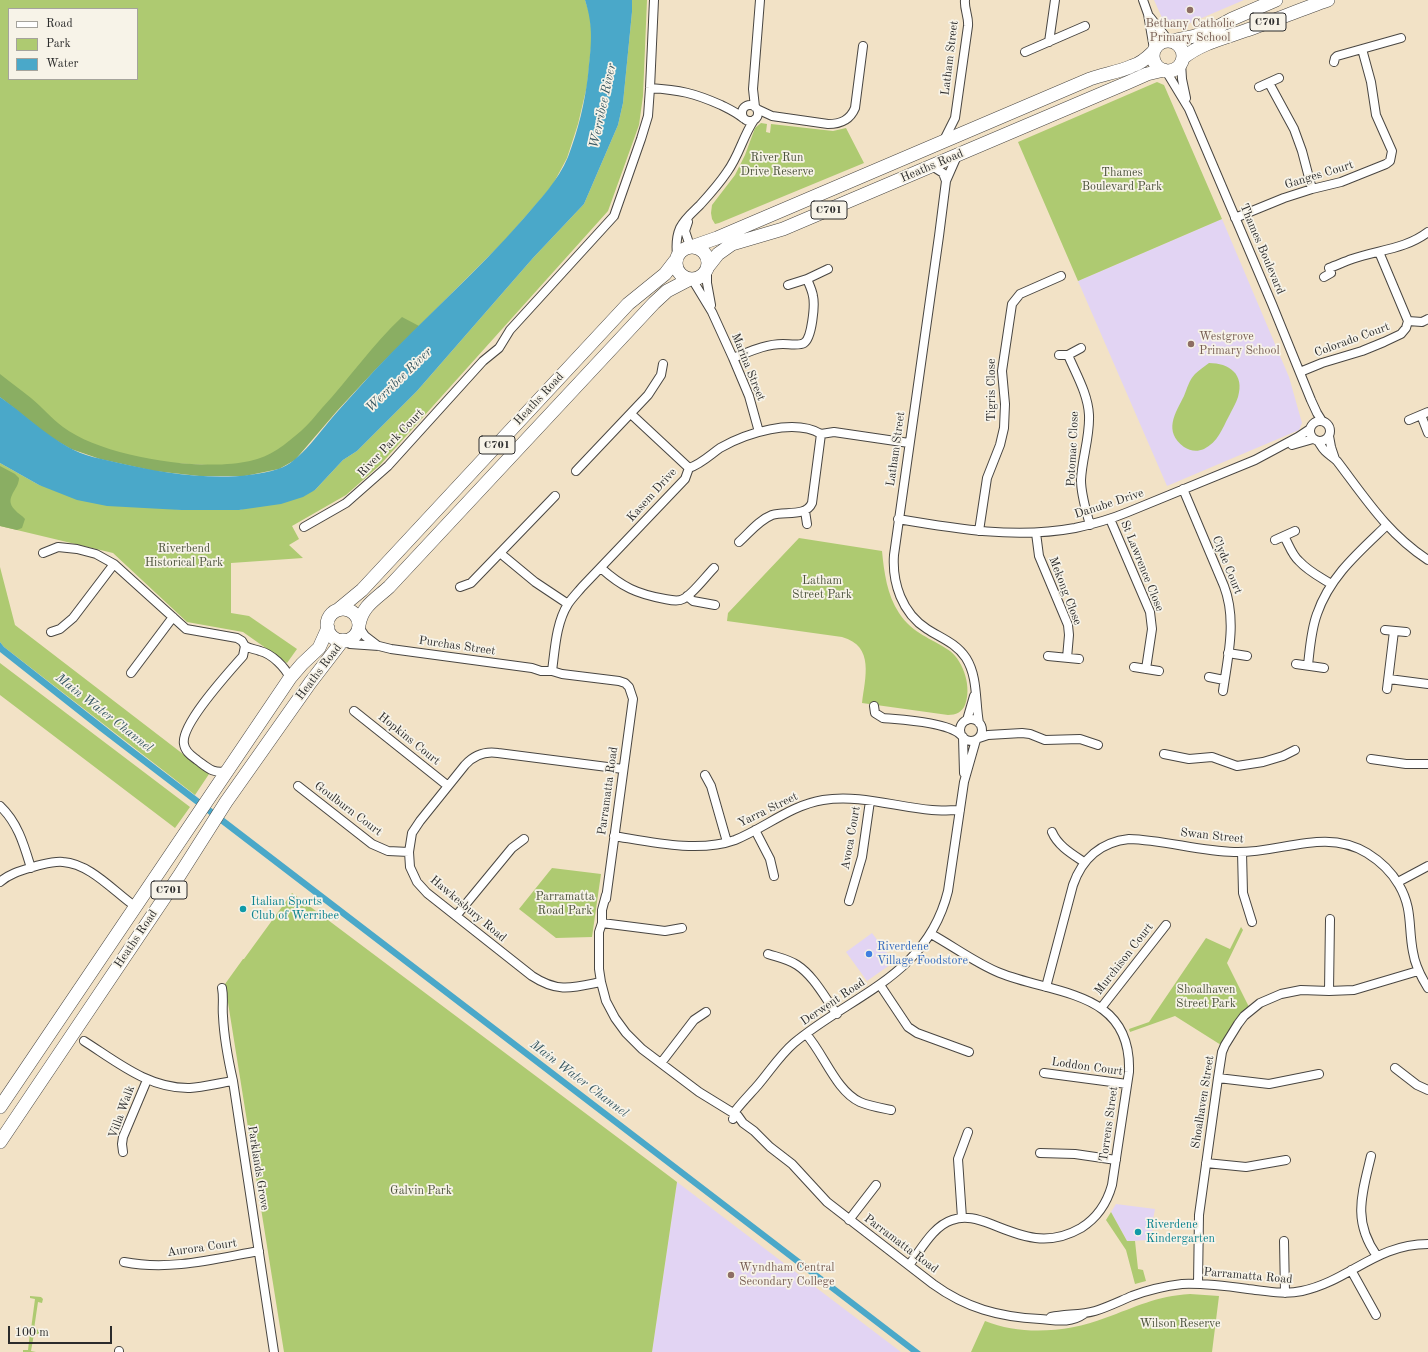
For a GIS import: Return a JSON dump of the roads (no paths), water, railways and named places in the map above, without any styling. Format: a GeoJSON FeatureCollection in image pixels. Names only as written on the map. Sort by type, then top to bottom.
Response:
{"type":"FeatureCollection","features":[{"type":"Feature","properties":{"kind":"main road","name":"C701"},"geometry":{"type":"LineString","coordinates":[[1154,51],[1161,43],[1195,36],[1210,31],[1276,0]]}},
{"type":"Feature","properties":{"kind":"main road","name":"C701"},"geometry":{"type":"LineString","coordinates":[[1165,71],[1175,69],[1192,51],[1208,43],[1248,30],[1328,0]]}},
{"type":"Feature","properties":{"kind":"main road"},"geometry":{"type":"LineString","coordinates":[[1170,41],[1178,45],[1181,49],[1182,61]]}},
{"type":"Feature","properties":{"kind":"main road"},"geometry":{"type":"LineString","coordinates":[[1154,51],[1154,61],[1156,66],[1165,71]]}},
{"type":"Feature","properties":{"kind":"main road","name":"Heaths Road"},"geometry":{"type":"LineString","coordinates":[[692,246],[721,236],[1090,79],[1133,66],[1144,60],[1154,51]]}},
{"type":"Feature","properties":{"kind":"main road","name":"Heaths Road"},"geometry":{"type":"LineString","coordinates":[[707,269],[718,254],[732,244],[783,229],[1137,78],[1165,71]]}},
{"type":"Feature","properties":{"kind":"main road","name":"C701"},"geometry":{"type":"LineString","coordinates":[[676,258],[683,249],[692,246]]}},
{"type":"Feature","properties":{"kind":"main road"},"geometry":{"type":"LineString","coordinates":[[692,246],[701,249],[706,255],[708,262],[707,269]]}},
{"type":"Feature","properties":{"kind":"main road"},"geometry":{"type":"LineString","coordinates":[[676,258],[676,267],[679,273],[684,277],[691,279]]}},
{"type":"Feature","properties":{"kind":"main road","name":"Heaths Road"},"geometry":{"type":"LineString","coordinates":[[339,609],[362,590],[628,304],[665,274],[676,258]]}},
{"type":"Feature","properties":{"kind":"main road","name":"C701"},"geometry":{"type":"LineString","coordinates":[[691,279],[701,276],[707,269]]}},
{"type":"Feature","properties":{"kind":"main road","name":"Heaths Road"},"geometry":{"type":"LineString","coordinates":[[359,626],[360,619],[366,606],[389,587],[654,303],[671,289],[691,279]]}},
{"type":"Feature","properties":{"kind":"main road","name":"C701"},"geometry":{"type":"LineString","coordinates":[[328,628],[330,616],[334,611],[339,609]]}},
{"type":"Feature","properties":{"kind":"main road"},"geometry":{"type":"LineString","coordinates":[[339,609],[347,609],[353,613],[357,617],[359,626]]}},
{"type":"Feature","properties":{"kind":"main road","name":"C701"},"geometry":{"type":"LineString","coordinates":[[344,640],[355,635],[359,626]]}},
{"type":"Feature","properties":{"kind":"main road"},"geometry":{"type":"LineString","coordinates":[[328,628],[333,637],[344,640]]}},
{"type":"Feature","properties":{"kind":"main road","name":"Heaths Road"},"geometry":{"type":"LineString","coordinates":[[0,1107],[290,678],[319,648],[328,628]]}},
{"type":"Feature","properties":{"kind":"main road","name":"Heaths Road"},"geometry":{"type":"LineString","coordinates":[[0,1142],[270,739],[321,668],[344,640]]}},
{"type":"Feature","properties":{"kind":"main road"},"geometry":{"type":"LineString","coordinates":[[137,905],[152,915]]}},
{"type":"Feature","properties":{"kind":"street"},"geometry":{"type":"LineString","coordinates":[[654,0],[650,88],[672,89],[690,93],[730,109],[749,121],[772,116]]}},
{"type":"Feature","properties":{"kind":"street"},"geometry":{"type":"LineString","coordinates":[[676,258],[677,240],[680,228],[686,219],[715,189],[729,170],[744,138],[758,114],[753,89],[760,0]]}},
{"type":"Feature","properties":{"kind":"street","name":"Latham Street"},"geometry":{"type":"LineString","coordinates":[[942,142],[955,118],[968,26],[965,0]]}},
{"type":"Feature","properties":{"kind":"street"},"geometry":{"type":"LineString","coordinates":[[1049,42],[1056,0]]}},
{"type":"Feature","properties":{"kind":"street"},"geometry":{"type":"LineString","coordinates":[[1143,0],[1148,14],[1154,51]]}},
{"type":"Feature","properties":{"kind":"street"},"geometry":{"type":"LineString","coordinates":[[1148,14],[1170,41]]}},
{"type":"Feature","properties":{"kind":"street"},"geometry":{"type":"LineString","coordinates":[[1025,52],[1085,26]]}},
{"type":"Feature","properties":{"kind":"street"},"geometry":{"type":"LineString","coordinates":[[1337,56],[1401,37]]}},
{"type":"Feature","properties":{"kind":"street"},"geometry":{"type":"LineString","coordinates":[[730,109],[745,108],[750,106],[772,116],[828,124],[843,122],[853,113],[856,102],[863,46]]}},
{"type":"Feature","properties":{"kind":"street","name":"Ganges Court"},"geometry":{"type":"LineString","coordinates":[[1235,218],[1284,198],[1341,182],[1386,164],[1391,159],[1392,151],[1376,116],[1371,82],[1362,49]]}},
{"type":"Feature","properties":{"kind":"street","name":"Thames Boulevard"},"geometry":{"type":"LineString","coordinates":[[1182,61],[1182,79],[1189,109]]}},
{"type":"Feature","properties":{"kind":"street","name":"Thames Boulevard"},"geometry":{"type":"LineString","coordinates":[[1165,71],[1189,109],[1311,400],[1322,421]]}},
{"type":"Feature","properties":{"kind":"street"},"geometry":{"type":"LineString","coordinates":[[1259,88],[1279,78]]}},
{"type":"Feature","properties":{"kind":"street"},"geometry":{"type":"LineString","coordinates":[[1269,83],[1294,129],[1302,150],[1312,189]]}},
{"type":"Feature","properties":{"kind":"street","name":"River Park Court"},"geometry":{"type":"LineString","coordinates":[[304,527],[346,503],[388,466],[483,361],[492,358],[504,348],[514,327],[614,216],[648,116],[650,88]]}},
{"type":"Feature","properties":{"kind":"street"},"geometry":{"type":"LineString","coordinates":[[744,138],[744,119],[742,113],[753,89]]}},
{"type":"Feature","properties":{"kind":"street"},"geometry":{"type":"LineString","coordinates":[[955,118],[962,125],[973,130]]}},
{"type":"Feature","properties":{"kind":"street","name":"Latham Street"},"geometry":{"type":"LineString","coordinates":[[957,156],[946,181],[898,519],[893,567],[896,585],[901,599],[910,613],[920,623],[953,644],[961,651],[967,660],[973,673],[980,724]]}},
{"type":"Feature","properties":{"kind":"street"},"geometry":{"type":"LineString","coordinates":[[932,166],[942,174],[946,181]]}},
{"type":"Feature","properties":{"kind":"street"},"geometry":{"type":"LineString","coordinates":[[692,246],[685,229],[699,206]]}},
{"type":"Feature","properties":{"kind":"street"},"geometry":{"type":"LineString","coordinates":[[1324,277],[1331,274],[1329,268],[1352,259],[1394,249],[1428,232]]}},
{"type":"Feature","properties":{"kind":"street"},"geometry":{"type":"LineString","coordinates":[[1379,252],[1408,322],[1422,322],[1428,319]]}},
{"type":"Feature","properties":{"kind":"street","name":"Marina Street"},"geometry":{"type":"LineString","coordinates":[[707,269],[708,288],[712,312]]}},
{"type":"Feature","properties":{"kind":"street"},"geometry":{"type":"LineString","coordinates":[[788,286],[828,269]]}},
{"type":"Feature","properties":{"kind":"street","name":"Tigris Close"},"geometry":{"type":"LineString","coordinates":[[979,531],[987,478],[1000,445],[1004,428],[1005,404],[1002,372],[1012,304],[1020,294],[1061,276]]}},
{"type":"Feature","properties":{"kind":"street","name":"Marina Street"},"geometry":{"type":"LineString","coordinates":[[691,279],[712,312],[733,358],[749,396],[759,432]]}},
{"type":"Feature","properties":{"kind":"street"},"geometry":{"type":"LineString","coordinates":[[733,358],[762,347],[776,344],[800,344],[806,341],[810,334],[814,303],[813,295],[807,279]]}},
{"type":"Feature","properties":{"kind":"street","name":"Colorado Court"},"geometry":{"type":"LineString","coordinates":[[1300,372],[1390,340],[1401,334],[1406,328],[1408,322]]}},
{"type":"Feature","properties":{"kind":"street"},"geometry":{"type":"LineString","coordinates":[[1059,355],[1068,355],[1081,348]]}},
{"type":"Feature","properties":{"kind":"street","name":"Potomac Close"},"geometry":{"type":"LineString","coordinates":[[1068,355],[1086,398],[1089,415],[1089,426],[1081,480],[1082,492],[1090,525]]}},
{"type":"Feature","properties":{"kind":"street"},"geometry":{"type":"LineString","coordinates":[[576,471],[631,414],[663,377],[663,364]]}},
{"type":"Feature","properties":{"kind":"street","name":"Thames Boulevard"},"geometry":{"type":"LineString","coordinates":[[1310,427],[1311,400]]}},
{"type":"Feature","properties":{"kind":"street"},"geometry":{"type":"LineString","coordinates":[[1409,420],[1424,413],[1428,433]]}},
{"type":"Feature","properties":{"kind":"street"},"geometry":{"type":"LineString","coordinates":[[631,414],[689,468]]}},
{"type":"Feature","properties":{"kind":"street"},"geometry":{"type":"LineString","coordinates":[[1335,459],[1331,447],[1329,427],[1322,421],[1316,421],[1310,427],[1310,434],[1335,459],[1372,509],[1386,525],[1402,540],[1428,560]]}},
{"type":"Feature","properties":{"kind":"street","name":"Danube Drive"},"geometry":{"type":"LineString","coordinates":[[898,519],[1002,533],[1036,533],[1090,525],[1134,510],[1254,460],[1298,437],[1310,427]]}},
{"type":"Feature","properties":{"kind":"street","name":"Kasem Drive"},"geometry":{"type":"LineString","coordinates":[[552,668],[558,630],[568,604],[685,479],[689,468],[731,442],[745,436],[775,429],[808,429],[814,430],[821,434],[834,432],[909,443]]}},
{"type":"Feature","properties":{"kind":"street"},"geometry":{"type":"LineString","coordinates":[[739,542],[761,521],[772,515],[805,511],[810,507],[812,503],[821,434]]}},
{"type":"Feature","properties":{"kind":"street"},"geometry":{"type":"LineString","coordinates":[[1316,440],[1324,440],[1329,436]]}},
{"type":"Feature","properties":{"kind":"street","name":"Danube Drive"},"geometry":{"type":"LineString","coordinates":[[1270,452],[1316,440]]}},
{"type":"Feature","properties":{"kind":"street","name":"Clyde Court"},"geometry":{"type":"LineString","coordinates":[[1182,489],[1227,595],[1231,610],[1231,625],[1223,691]]}},
{"type":"Feature","properties":{"kind":"street"},"geometry":{"type":"LineString","coordinates":[[460,587],[471,583],[555,496]]}},
{"type":"Feature","properties":{"kind":"street"},"geometry":{"type":"LineString","coordinates":[[805,511],[807,524]]}},
{"type":"Feature","properties":{"kind":"street","name":"St Lawrence Close"},"geometry":{"type":"LineString","coordinates":[[1110,519],[1150,612],[1152,629],[1146,669]]}},
{"type":"Feature","properties":{"kind":"street"},"geometry":{"type":"LineString","coordinates":[[1308,665],[1316,615],[1322,600],[1331,584],[1350,561],[1386,525]]}},
{"type":"Feature","properties":{"kind":"street"},"geometry":{"type":"LineString","coordinates":[[1275,540],[1295,531]]}},
{"type":"Feature","properties":{"kind":"street","name":"Mekong Close"},"geometry":{"type":"LineString","coordinates":[[1036,533],[1039,556],[1068,625],[1070,635],[1067,658]]}},
{"type":"Feature","properties":{"kind":"street"},"geometry":{"type":"LineString","coordinates":[[1284,536],[1298,561],[1308,570],[1331,584]]}},
{"type":"Feature","properties":{"kind":"street"},"geometry":{"type":"LineString","coordinates":[[43,553],[58,547],[77,549],[96,554],[114,564],[186,628],[238,638],[245,646],[262,651],[279,663],[287,671],[290,678]]}},
{"type":"Feature","properties":{"kind":"street"},"geometry":{"type":"LineString","coordinates":[[500,553],[535,582],[568,604]]}},
{"type":"Feature","properties":{"kind":"street"},"geometry":{"type":"LineString","coordinates":[[51,632],[60,629],[73,618],[114,564]]}},
{"type":"Feature","properties":{"kind":"street"},"geometry":{"type":"LineString","coordinates":[[601,568],[613,579],[624,586],[648,596],[679,600],[687,596],[714,568]]}},
{"type":"Feature","properties":{"kind":"street"},"geometry":{"type":"LineString","coordinates":[[687,596],[693,601],[715,605]]}},
{"type":"Feature","properties":{"kind":"street"},"geometry":{"type":"LineString","coordinates":[[131,673],[173,617]]}},
{"type":"Feature","properties":{"kind":"street","name":"Purchas Street"},"geometry":{"type":"LineString","coordinates":[[359,626],[365,636],[379,646]]}},
{"type":"Feature","properties":{"kind":"street"},"geometry":{"type":"LineString","coordinates":[[1385,630],[1406,632]]}},
{"type":"Feature","properties":{"kind":"street"},"geometry":{"type":"LineString","coordinates":[[1387,689],[1394,631]]}},
{"type":"Feature","properties":{"kind":"street","name":"Purchas Street"},"geometry":{"type":"LineString","coordinates":[[344,640],[350,644],[379,646],[391,649],[532,668],[552,668],[574,674],[619,681],[627,685],[632,691]]}},
{"type":"Feature","properties":{"kind":"street"},"geometry":{"type":"LineString","coordinates":[[227,771],[220,773],[215,772],[188,752],[184,744],[185,733],[194,716],[242,656],[245,646]]}},
{"type":"Feature","properties":{"kind":"street"},"geometry":{"type":"LineString","coordinates":[[1228,653],[1247,656]]}},
{"type":"Feature","properties":{"kind":"street"},"geometry":{"type":"LineString","coordinates":[[1048,656],[1079,659]]}},
{"type":"Feature","properties":{"kind":"street"},"geometry":{"type":"LineString","coordinates":[[1296,664],[1324,668]]}},
{"type":"Feature","properties":{"kind":"street"},"geometry":{"type":"LineString","coordinates":[[1134,667],[1159,671]]}},
{"type":"Feature","properties":{"kind":"street"},"geometry":{"type":"LineString","coordinates":[[1209,678],[1224,680]]}},
{"type":"Feature","properties":{"kind":"street"},"geometry":{"type":"LineString","coordinates":[[1389,679],[1428,684]]}},
{"type":"Feature","properties":{"kind":"street","name":"Latham Street"},"geometry":{"type":"LineString","coordinates":[[966,721],[975,689]]}},
{"type":"Feature","properties":{"kind":"street","name":"Parramatta Road"},"geometry":{"type":"LineString","coordinates":[[632,691],[633,699],[606,895],[605,923],[600,942],[598,960],[601,982],[610,1010],[620,1026],[632,1040],[699,1092],[715,1108],[735,1116],[739,1126],[792,1164],[827,1202],[940,1288],[971,1305],[991,1312],[1010,1317],[1061,1321],[1070,1320],[1152,1289],[1174,1285],[1198,1284],[1285,1293],[1297,1292],[1321,1286],[1377,1256],[1398,1247],[1428,1244]]}},
{"type":"Feature","properties":{"kind":"street"},"geometry":{"type":"LineString","coordinates":[[874,706],[875,713],[883,718],[942,726],[956,731],[969,741],[996,735],[1026,733],[1045,740],[1080,739],[1098,745]]}},
{"type":"Feature","properties":{"kind":"street","name":"Hopkins Court"},"geometry":{"type":"LineString","coordinates":[[354,711],[448,786]]}},
{"type":"Feature","properties":{"kind":"street"},"geometry":{"type":"LineString","coordinates":[[942,726],[974,720],[989,732],[996,735]]}},
{"type":"Feature","properties":{"kind":"street"},"geometry":{"type":"LineString","coordinates":[[962,736],[961,728],[966,721]]}},
{"type":"Feature","properties":{"kind":"street"},"geometry":{"type":"LineString","coordinates":[[977,739],[982,732],[980,724]]}},
{"type":"Feature","properties":{"kind":"street","name":"Derwent Road"},"geometry":{"type":"LineString","coordinates":[[962,736],[964,782]]}},
{"type":"Feature","properties":{"kind":"street","name":"Derwent Road"},"geometry":{"type":"LineString","coordinates":[[735,1116],[751,1098],[758,1085],[786,1051],[806,1034],[901,970],[931,934],[940,916],[948,892],[964,782],[977,739]]}},
{"type":"Feature","properties":{"kind":"street"},"geometry":{"type":"LineString","coordinates":[[1164,754],[1183,758],[1212,757],[1237,766],[1263,762],[1283,756],[1294,750]]}},
{"type":"Feature","properties":{"kind":"street","name":"Hawkesbury Road"},"geometry":{"type":"LineString","coordinates":[[601,982],[565,988],[545,984],[532,976],[427,893],[417,882],[410,867],[409,852],[411,837],[416,828],[469,761],[480,754],[488,752],[498,753],[623,769]]}},
{"type":"Feature","properties":{"kind":"street"},"geometry":{"type":"LineString","coordinates":[[1371,759],[1406,764],[1428,764]]}},
{"type":"Feature","properties":{"kind":"street"},"geometry":{"type":"LineString","coordinates":[[706,775],[712,786],[727,842]]}},
{"type":"Feature","properties":{"kind":"street","name":"Goulburn Court"},"geometry":{"type":"LineString","coordinates":[[298,786],[372,844],[388,850],[409,852]]}},
{"type":"Feature","properties":{"kind":"street","name":"Yarra Street"},"geometry":{"type":"LineString","coordinates":[[614,836],[690,846],[707,846],[727,842],[814,802],[839,799],[959,814]]}},
{"type":"Feature","properties":{"kind":"street","name":"Avoca Court"},"geometry":{"type":"LineString","coordinates":[[849,901],[862,857],[870,802]]}},
{"type":"Feature","properties":{"kind":"street"},"geometry":{"type":"LineString","coordinates":[[0,806],[8,813],[17,827],[24,842],[31,868]]}},
{"type":"Feature","properties":{"kind":"street"},"geometry":{"type":"LineString","coordinates":[[755,830],[770,859],[774,876]]}},
{"type":"Feature","properties":{"kind":"street"},"geometry":{"type":"LineString","coordinates":[[1052,832],[1062,845],[1084,862]]}},
{"type":"Feature","properties":{"kind":"street"},"geometry":{"type":"LineString","coordinates":[[456,916],[512,848],[524,839]]}},
{"type":"Feature","properties":{"kind":"street","name":"Swan Street"},"geometry":{"type":"LineString","coordinates":[[1046,987],[1073,885],[1079,870],[1091,855],[1105,845],[1129,839],[1230,852],[1258,851],[1319,841],[1342,842],[1357,848],[1376,859],[1388,869],[1398,882],[1404,894],[1408,908],[1412,947],[1417,968],[1428,988]]}},
{"type":"Feature","properties":{"kind":"street"},"geometry":{"type":"LineString","coordinates":[[1242,852],[1243,892],[1252,922]]}},
{"type":"Feature","properties":{"kind":"street"},"geometry":{"type":"LineString","coordinates":[[0,882],[10,875],[51,862],[69,863],[82,868],[137,905]]}},
{"type":"Feature","properties":{"kind":"street"},"geometry":{"type":"LineString","coordinates":[[1398,882],[1428,866]]}},
{"type":"Feature","properties":{"kind":"street"},"geometry":{"type":"LineString","coordinates":[[1329,991],[1330,919]]}},
{"type":"Feature","properties":{"kind":"street"},"geometry":{"type":"LineString","coordinates":[[605,923],[665,931],[682,928]]}},
{"type":"Feature","properties":{"kind":"street","name":"Murchison Court"},"geometry":{"type":"LineString","coordinates":[[1101,1008],[1166,925]]}},
{"type":"Feature","properties":{"kind":"street","name":"Torrens Street"},"geometry":{"type":"LineString","coordinates":[[909,1265],[938,1228],[948,1221],[962,1218],[977,1219],[1032,1238],[1055,1238],[1069,1234],[1095,1217],[1104,1205],[1110,1192],[1116,1160],[1129,1062],[1125,1041],[1116,1022],[1101,1008],[1085,999],[995,971],[931,934]]}},
{"type":"Feature","properties":{"kind":"street"},"geometry":{"type":"LineString","coordinates":[[768,954],[788,960],[797,964],[803,969],[837,1014]]}},
{"type":"Feature","properties":{"kind":"street","name":"Shoalhaven Street"},"geometry":{"type":"LineString","coordinates":[[1198,1284],[1198,1222],[1222,1052],[1225,1044],[1238,1024],[1251,1010],[1270,998],[1301,990],[1329,991],[1365,988],[1417,968]]}},
{"type":"Feature","properties":{"kind":"street"},"geometry":{"type":"LineString","coordinates":[[880,985],[908,1027],[917,1033],[969,1052]]}},
{"type":"Feature","properties":{"kind":"street","name":"Parklands Grove"},"geometry":{"type":"LineString","coordinates":[[222,988],[224,998],[223,1015],[225,1043],[233,1081],[274,1352]]}},
{"type":"Feature","properties":{"kind":"street"},"geometry":{"type":"LineString","coordinates":[[661,1063],[694,1020],[706,1012]]}},
{"type":"Feature","properties":{"kind":"street"},"geometry":{"type":"LineString","coordinates":[[806,1034],[837,1080],[851,1097],[861,1103],[891,1110]]}},
{"type":"Feature","properties":{"kind":"street"},"geometry":{"type":"LineString","coordinates":[[84,1041],[147,1080],[167,1086],[191,1088],[233,1081]]}},
{"type":"Feature","properties":{"kind":"street"},"geometry":{"type":"LineString","coordinates":[[1395,1068],[1417,1085],[1428,1090]]}},
{"type":"Feature","properties":{"kind":"street","name":"Loddon Court"},"geometry":{"type":"LineString","coordinates":[[1044,1073],[1127,1084]]}},
{"type":"Feature","properties":{"kind":"street"},"geometry":{"type":"LineString","coordinates":[[1218,1078],[1269,1084],[1319,1074]]}},
{"type":"Feature","properties":{"kind":"street","name":"Villa Walk"},"geometry":{"type":"LineString","coordinates":[[123,1152],[123,1137],[147,1080]]}},
{"type":"Feature","properties":{"kind":"street"},"geometry":{"type":"LineString","coordinates":[[962,1218],[958,1159],[968,1132]]}},
{"type":"Feature","properties":{"kind":"street"},"geometry":{"type":"LineString","coordinates":[[1040,1153],[1075,1154],[1116,1160]]}},
{"type":"Feature","properties":{"kind":"street"},"geometry":{"type":"LineString","coordinates":[[1371,1156],[1361,1196],[1360,1210],[1363,1228],[1377,1256]]}},
{"type":"Feature","properties":{"kind":"street"},"geometry":{"type":"LineString","coordinates":[[1206,1164],[1246,1167],[1286,1160]]}},
{"type":"Feature","properties":{"kind":"street"},"geometry":{"type":"LineString","coordinates":[[849,1220],[876,1186]]}},
{"type":"Feature","properties":{"kind":"street"},"geometry":{"type":"LineString","coordinates":[[1284,1241],[1285,1293]]}},
{"type":"Feature","properties":{"kind":"street","name":"Aurora Court"},"geometry":{"type":"LineString","coordinates":[[124,1262],[160,1266],[179,1265],[259,1251]]}},
{"type":"Feature","properties":{"kind":"street"},"geometry":{"type":"LineString","coordinates":[[1351,1270],[1376,1314]]}},
{"type":"Feature","properties":{"kind":"water","name":"Werribee River"},"geometry":{"type":"Polygon","coordinates":[[[585,0],[632,0],[632,12],[623,103],[618,125],[584,204],[533,258],[417,391],[357,451],[343,460],[315,490],[303,497],[281,504],[239,510],[181,510],[107,506],[77,500],[39,485],[0,463],[0,397],[50,436],[74,450],[93,457],[137,467],[177,474],[219,477],[259,474],[278,469],[294,460],[310,444],[374,371],[506,238],[554,182],[564,166],[575,137],[587,85],[591,28],[585,0]]]}},
{"type":"Feature","properties":{"kind":"water"},"geometry":{"type":"Polygon","coordinates":[[[0,642],[4,647],[129,745],[921,1352],[911,1352],[100,731],[0,652],[0,642]]]}},
{"type":"Feature","properties":{"kind":"place","name":"Bethany Catholic Primary School"},"geometry":{"type":"Point","coordinates":[1190,10]}},
{"type":"Feature","properties":{"kind":"place","name":"Westgrove Primary School"},"geometry":{"type":"Point","coordinates":[1191,344]}},
{"type":"Feature","properties":{"kind":"place","name":"Italian Sports Club of Werribee"},"geometry":{"type":"Point","coordinates":[243,909]}},
{"type":"Feature","properties":{"kind":"place","name":"Riverdene Village Foodstore"},"geometry":{"type":"Point","coordinates":[869,954]}},
{"type":"Feature","properties":{"kind":"place","name":"Riverdene Kindergarten"},"geometry":{"type":"Point","coordinates":[1138,1232]}},
{"type":"Feature","properties":{"kind":"place","name":"Wyndham Central Secondary College"},"geometry":{"type":"Point","coordinates":[731,1275]}},
{"type":"Feature","properties":{"kind":"park label","name":"River Run Drive Reserve"},"geometry":{"type":"Point","coordinates":[777,165]}},
{"type":"Feature","properties":{"kind":"park label","name":"Thames Boulevard Park"},"geometry":{"type":"Point","coordinates":[1122,180]}},
{"type":"Feature","properties":{"kind":"park label","name":"Riverbend Historical Park"},"geometry":{"type":"Point","coordinates":[184,556]}},
{"type":"Feature","properties":{"kind":"park label","name":"Latham Street Park"},"geometry":{"type":"Point","coordinates":[822,588]}},
{"type":"Feature","properties":{"kind":"park label","name":"Parramatta Road Park"},"geometry":{"type":"Point","coordinates":[565,904]}},
{"type":"Feature","properties":{"kind":"park label","name":"Shoalhaven Street Park"},"geometry":{"type":"Point","coordinates":[1206,997]}},
{"type":"Feature","properties":{"kind":"park label","name":"Galvin Park"},"geometry":{"type":"Point","coordinates":[421,1191]}},
{"type":"Feature","properties":{"kind":"park label","name":"Wilson Reserve"},"geometry":{"type":"Point","coordinates":[1180,1324]}},
{"type":"Feature","properties":{"kind":"water label","name":"Main Water Channel"},"geometry":{"type":"Point","coordinates":[104,713]}},
{"type":"Feature","properties":{"kind":"water label","name":"Main Water Channel"},"geometry":{"type":"Point","coordinates":[579,1079]}}]}
